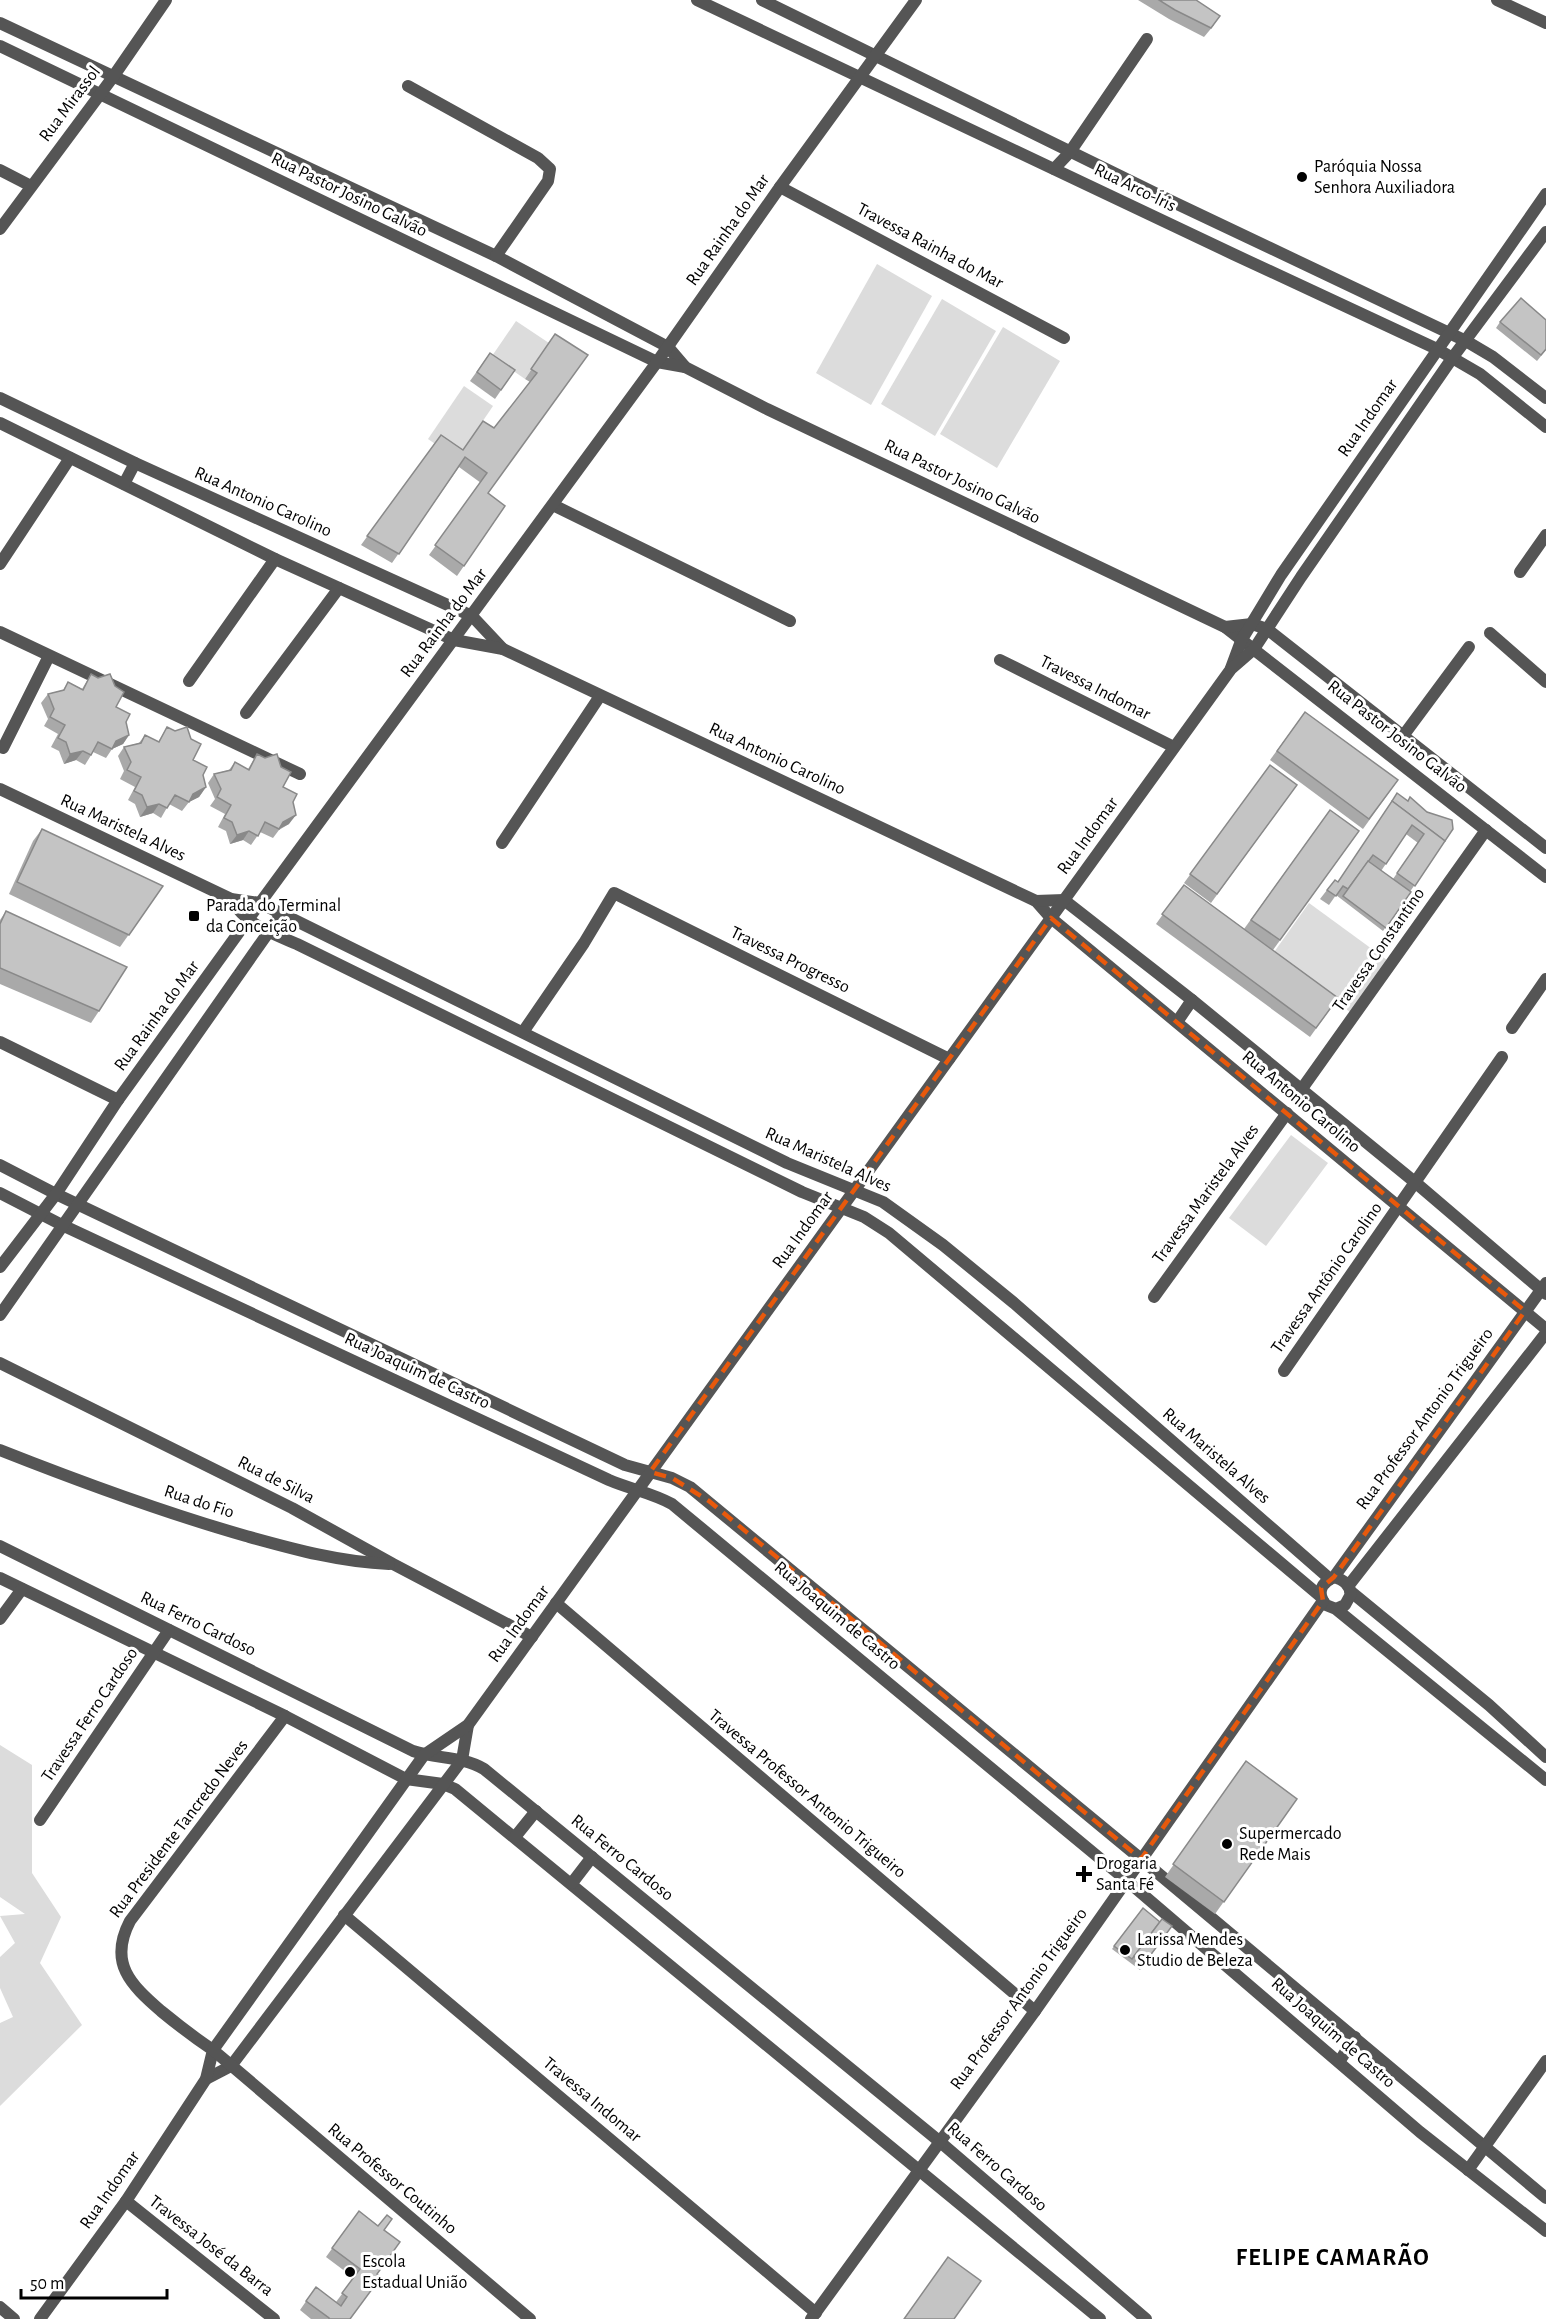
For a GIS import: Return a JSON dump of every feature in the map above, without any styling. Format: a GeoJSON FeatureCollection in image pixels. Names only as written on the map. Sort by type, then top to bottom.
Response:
{"type":"FeatureCollection","features":[{"type":"Feature","properties":{"kind":"street","name":"Rua Mirassol"},"geometry":{"type":"LineString","coordinates":[[0,229],[100,95],[166,0]]}},
{"type":"Feature","properties":{"kind":"street","name":"Rua Arco-Íris"},"geometry":{"type":"LineString","coordinates":[[697,0],[1453,357],[1480,374],[1546,427]]}},
{"type":"Feature","properties":{"kind":"street","name":"Rua Arco-Íris"},"geometry":{"type":"LineString","coordinates":[[762,0],[1070,152],[1466,341],[1493,357],[1546,398]]}},
{"type":"Feature","properties":{"kind":"street","name":"Rua Rainha do Mar"},"geometry":{"type":"LineString","coordinates":[[0,1267],[56,1194],[118,1100],[668,347],[780,187],[916,0]]}},
{"type":"Feature","properties":{"kind":"street"},"geometry":{"type":"LineString","coordinates":[[1497,0],[1546,23]]}},
{"type":"Feature","properties":{"kind":"street","name":"Rua Pastor Josino Galvão"},"geometry":{"type":"LineString","coordinates":[[0,23],[496,256],[668,347],[685,367]]}},
{"type":"Feature","properties":{"kind":"street"},"geometry":{"type":"LineString","coordinates":[[1054,169],[1070,152],[1147,39]]}},
{"type":"Feature","properties":{"kind":"street","name":"Rua Pastor Josino Galvão"},"geometry":{"type":"LineString","coordinates":[[0,46],[657,362],[685,367],[767,409],[1225,627],[1546,877]]}},
{"type":"Feature","properties":{"kind":"street"},"geometry":{"type":"LineString","coordinates":[[408,86],[538,158],[550,168],[548,181],[496,256]]}},
{"type":"Feature","properties":{"kind":"street"},"geometry":{"type":"LineString","coordinates":[[0,170],[31,186]]}},
{"type":"Feature","properties":{"kind":"street","name":"Travessa Rainha do Mar"},"geometry":{"type":"LineString","coordinates":[[780,187],[1064,338]]}},
{"type":"Feature","properties":{"kind":"street","name":"Rua Indomar"},"geometry":{"type":"LineString","coordinates":[[1231,669],[1241,641],[1281,575],[1546,194]]}},
{"type":"Feature","properties":{"kind":"street","name":"Rua Indomar"},"geometry":{"type":"LineString","coordinates":[[40,2319],[126,2201],[206,2079],[213,2050],[406,1779],[424,1755],[468,1725],[1174,747],[1231,669],[1254,649],[1453,357],[1546,232]]}},
{"type":"Feature","properties":{"kind":"street"},"geometry":{"type":"LineString","coordinates":[[1233,254],[1244,236]]}},
{"type":"Feature","properties":{"kind":"street","name":"Rua Antonio Carolino"},"geometry":{"type":"LineString","coordinates":[[0,398],[135,463],[472,616],[503,649]]}},
{"type":"Feature","properties":{"kind":"street","name":"Rua Antonio Carolino"},"geometry":{"type":"LineString","coordinates":[[0,423],[275,559],[454,639],[503,649],[1036,901],[1051,918],[1525,1311],[1546,1331]]}},
{"type":"Feature","properties":{"kind":"street"},"geometry":{"type":"LineString","coordinates":[[0,564],[70,458]]}},
{"type":"Feature","properties":{"kind":"street"},"geometry":{"type":"LineString","coordinates":[[124,484],[135,463]]}},
{"type":"Feature","properties":{"kind":"street"},"geometry":{"type":"LineString","coordinates":[[553,505],[790,621]]}},
{"type":"Feature","properties":{"kind":"street"},"geometry":{"type":"LineString","coordinates":[[1520,572],[1546,535]]}},
{"type":"Feature","properties":{"kind":"street"},"geometry":{"type":"LineString","coordinates":[[189,681],[275,559]]}},
{"type":"Feature","properties":{"kind":"street"},"geometry":{"type":"LineString","coordinates":[[246,713],[339,588]]}},
{"type":"Feature","properties":{"kind":"street","name":"Rua Pastor Josino Galvão"},"geometry":{"type":"LineString","coordinates":[[1225,627],[1252,624],[1267,629],[1546,848]]}},
{"type":"Feature","properties":{"kind":"street"},"geometry":{"type":"LineString","coordinates":[[0,632],[300,774]]}},
{"type":"Feature","properties":{"kind":"street"},"geometry":{"type":"LineString","coordinates":[[1490,633],[1546,682]]}},
{"type":"Feature","properties":{"kind":"street"},"geometry":{"type":"LineString","coordinates":[[1403,736],[1469,647]]}},
{"type":"Feature","properties":{"kind":"street"},"geometry":{"type":"LineString","coordinates":[[3,748],[49,656]]}},
{"type":"Feature","properties":{"kind":"street","name":"Travessa Indomar"},"geometry":{"type":"LineString","coordinates":[[1000,660],[1174,747]]}},
{"type":"Feature","properties":{"kind":"street"},"geometry":{"type":"LineString","coordinates":[[502,843],[600,696]]}},
{"type":"Feature","properties":{"kind":"street","name":"Rua Maristela Alves"},"geometry":{"type":"LineString","coordinates":[[0,789],[231,899],[260,903],[282,913],[787,1163],[883,1202],[952,1252],[1014,1303],[1332,1578]]}},
{"type":"Feature","properties":{"kind":"street","name":"Travessa Constantino"},"geometry":{"type":"LineString","coordinates":[[1301,1090],[1486,830]]}},
{"type":"Feature","properties":{"kind":"street","name":"Travessa Progresso"},"geometry":{"type":"LineString","coordinates":[[524,1032],[584,943],[614,893],[949,1059]]}},
{"type":"Feature","properties":{"kind":"street","name":"Rua Maristela Alves"},"geometry":{"type":"LineString","coordinates":[[231,899],[248,921],[269,933],[308,949],[802,1192],[864,1217],[889,1233],[1327,1604],[1546,1780]]}},
{"type":"Feature","properties":{"kind":"street","name":"Rua Antonio Carolino"},"geometry":{"type":"LineString","coordinates":[[1036,901],[1064,900],[1192,1000],[1544,1289]]}},
{"type":"Feature","properties":{"kind":"street"},"geometry":{"type":"LineString","coordinates":[[0,1315],[282,913]]}},
{"type":"Feature","properties":{"kind":"street"},"geometry":{"type":"LineString","coordinates":[[1512,1028],[1546,979]]}},
{"type":"Feature","properties":{"kind":"street"},"geometry":{"type":"LineString","coordinates":[[1177,1022],[1192,1000]]}},
{"type":"Feature","properties":{"kind":"street"},"geometry":{"type":"LineString","coordinates":[[0,1042],[118,1100]]}},
{"type":"Feature","properties":{"kind":"street","name":"Travessa Antônio Carolino"},"geometry":{"type":"LineString","coordinates":[[1284,1371],[1502,1057]]}},
{"type":"Feature","properties":{"kind":"street","name":"Travessa Maristela Alves"},"geometry":{"type":"LineString","coordinates":[[1154,1297],[1287,1113]]}},
{"type":"Feature","properties":{"kind":"street","name":"Rua Joaquim de Castro"},"geometry":{"type":"LineString","coordinates":[[0,1165],[56,1194],[625,1465],[672,1478],[709,1501],[1546,2198]]}},
{"type":"Feature","properties":{"kind":"street","name":"Rua Joaquim de Castro"},"geometry":{"type":"LineString","coordinates":[[0,1193],[62,1225],[609,1480],[656,1496],[688,1516],[1126,1880],[1468,2170],[1546,2231]]}},
{"type":"Feature","properties":{"kind":"street","name":"Rua Professor Antonio Trigueiro"},"geometry":{"type":"LineString","coordinates":[[1332,1578],[1525,1311],[1544,1289]]}},
{"type":"Feature","properties":{"kind":"street"},"geometry":{"type":"LineString","coordinates":[[1546,1331],[1350,1588],[1347,1603],[1327,1604],[1323,1584],[1332,1578],[1345,1581],[1350,1588],[1489,1705],[1546,1757]]}},
{"type":"Feature","properties":{"kind":"street","name":"Rua de Silva"},"geometry":{"type":"LineString","coordinates":[[0,1363],[292,1508],[532,1637]]}},
{"type":"Feature","properties":{"kind":"street","name":"Rua do Fio"},"geometry":{"type":"LineString","coordinates":[[0,1450],[63,1476],[194,1521],[310,1554],[349,1561],[393,1564]]}},
{"type":"Feature","properties":{"kind":"street","name":"Rua Ferro Cardoso"},"geometry":{"type":"LineString","coordinates":[[0,1546],[400,1745],[424,1755],[462,1760],[484,1769],[939,2141],[1146,2319]]}},
{"type":"Feature","properties":{"kind":"street"},"geometry":{"type":"LineString","coordinates":[[0,1578],[285,1716],[406,1779],[443,1784],[462,1793],[1100,2319]]}},
{"type":"Feature","properties":{"kind":"street"},"geometry":{"type":"LineString","coordinates":[[0,1620],[22,1589]]}},
{"type":"Feature","properties":{"kind":"street","name":"Travessa Professor Antonio Trigueiro"},"geometry":{"type":"LineString","coordinates":[[556,1603],[1035,2011]]}},
{"type":"Feature","properties":{"kind":"street","name":"Rua Professor Antonio Trigueiro"},"geometry":{"type":"LineString","coordinates":[[813,2316],[1035,2011],[1274,1669],[1327,1604]]}},
{"type":"Feature","properties":{"kind":"street","name":"Travessa Ferro Cardoso"},"geometry":{"type":"LineString","coordinates":[[40,1820],[169,1630]]}},
{"type":"Feature","properties":{"kind":"street","name":"Rua Presidente Tancredo Neves"},"geometry":{"type":"LineString","coordinates":[[231,2066],[136,1990],[122,1960],[123,1935],[130,1921],[285,1716]]}},
{"type":"Feature","properties":{"kind":"street","name":"Rua Indomar"},"geometry":{"type":"LineString","coordinates":[[206,2079],[231,2066],[462,1760],[468,1725]]}},
{"type":"Feature","properties":{"kind":"street"},"geometry":{"type":"LineString","coordinates":[[516,1837],[536,1811]]}},
{"type":"Feature","properties":{"kind":"street"},"geometry":{"type":"LineString","coordinates":[[572,1883],[591,1857]]}},
{"type":"Feature","properties":{"kind":"street","name":"Travessa Indomar"},"geometry":{"type":"LineString","coordinates":[[344,1915],[813,2316]]}},
{"type":"Feature","properties":{"kind":"street"},"geometry":{"type":"LineString","coordinates":[[1339,2062],[1355,2037]]}},
{"type":"Feature","properties":{"kind":"street"},"geometry":{"type":"LineString","coordinates":[[1468,2170],[1546,2061]]}},
{"type":"Feature","properties":{"kind":"street","name":"Rua Professor Coutinho"},"geometry":{"type":"LineString","coordinates":[[231,2066],[530,2319]]}},
{"type":"Feature","properties":{"kind":"street","name":"Travessa José da Barra"},"geometry":{"type":"LineString","coordinates":[[126,2201],[274,2319]]}},
{"type":"Feature","properties":{"kind":"street"},"geometry":{"type":"LineString","coordinates":[[0,2307],[14,2319]]}},
{"type":"Feature","properties":{"kind":"highlighted area"},"geometry":{"type":"Polygon","coordinates":[[[1051,918],[1525,1311],[1334,1577],[1321,1588],[1323,1601],[1141,1859],[709,1501],[672,1478],[650,1472],[1051,918]]]}},
{"type":"Feature","properties":{"kind":"shaded area"},"geometry":{"type":"Polygon","coordinates":[[[877,264],[932,296],[871,405],[816,373],[877,264]]]}},
{"type":"Feature","properties":{"kind":"shaded area"},"geometry":{"type":"Polygon","coordinates":[[[942,299],[996,331],[935,436],[881,404],[942,299]]]}},
{"type":"Feature","properties":{"kind":"shaded area"},"geometry":{"type":"Polygon","coordinates":[[[516,321],[549,343],[525,379],[492,356],[516,321]]]}},
{"type":"Feature","properties":{"kind":"shaded area"},"geometry":{"type":"Polygon","coordinates":[[[1003,327],[1060,361],[997,468],[940,434],[1003,327]]]}},
{"type":"Feature","properties":{"kind":"shaded area"},"geometry":{"type":"Polygon","coordinates":[[[464,386],[493,406],[457,459],[428,439],[464,386]]]}},
{"type":"Feature","properties":{"kind":"shaded area"},"geometry":{"type":"Polygon","coordinates":[[[1309,903],[1387,960],[1350,1012],[1272,955],[1309,903]]]}},
{"type":"Feature","properties":{"kind":"shaded area"},"geometry":{"type":"Polygon","coordinates":[[[1291,1135],[1328,1163],[1266,1246],[1229,1218],[1291,1135]]]}},
{"type":"Feature","properties":{"kind":"shaded area"},"geometry":{"type":"Polygon","coordinates":[[[0,1745],[32,1765],[32,1873],[61,1917],[40,1963],[82,2025],[0,2106],[0,2023],[13,2017],[0,1988],[0,1957],[15,1943],[0,1916],[25,1914],[0,1897],[0,1745]]]}},
{"type":"Feature","properties":{"kind":"building"},"geometry":{"type":"Polygon","coordinates":[[[1159,0],[1196,0],[1220,16],[1211,28],[1159,0]]]}},
{"type":"Feature","properties":{"kind":"building"},"geometry":{"type":"Polygon","coordinates":[[[1521,298],[1546,320],[1546,349],[1541,355],[1500,322],[1521,298]]]}},
{"type":"Feature","properties":{"kind":"building"},"geometry":{"type":"Polygon","coordinates":[[[555,334],[588,355],[488,493],[505,506],[464,566],[435,545],[487,473],[465,457],[399,554],[367,536],[441,435],[463,450],[483,421],[494,428],[537,373],[531,369],[555,334]]]}},
{"type":"Feature","properties":{"kind":"building"},"geometry":{"type":"Polygon","coordinates":[[[490,353],[515,370],[501,390],[477,372],[490,353]]]}},
{"type":"Feature","properties":{"kind":"building"},"geometry":{"type":"Polygon","coordinates":[[[91,674],[98,678],[110,674],[115,686],[124,692],[116,707],[130,714],[126,722],[129,735],[116,741],[112,749],[98,742],[91,755],[83,751],[70,754],[66,742],[58,738],[65,725],[50,717],[54,709],[48,694],[64,690],[68,682],[83,690],[91,674]]]}},
{"type":"Feature","properties":{"kind":"building"},"geometry":{"type":"Polygon","coordinates":[[[1305,712],[1398,780],[1369,819],[1277,751],[1305,712]]]}},
{"type":"Feature","properties":{"kind":"building"},"geometry":{"type":"Polygon","coordinates":[[[167,727],[175,731],[187,727],[191,739],[201,744],[193,760],[207,767],[203,775],[206,787],[193,794],[189,802],[175,795],[167,808],[159,804],[147,807],[142,795],[134,791],[141,777],[127,770],[131,762],[124,747],[141,743],[145,735],[159,742],[167,727]]]}},
{"type":"Feature","properties":{"kind":"building"},"geometry":{"type":"Polygon","coordinates":[[[257,754],[265,758],[277,754],[281,767],[291,772],[283,787],[297,794],[293,802],[296,815],[283,822],[279,829],[265,822],[258,836],[249,831],[237,835],[232,822],[224,818],[231,805],[217,797],[221,789],[214,774],[231,770],[235,762],[249,770],[257,754]]]}},
{"type":"Feature","properties":{"kind":"building"},"geometry":{"type":"Polygon","coordinates":[[[1270,765],[1297,785],[1217,894],[1190,874],[1270,765]]]}},
{"type":"Feature","properties":{"kind":"building"},"geometry":{"type":"Polygon","coordinates":[[[1397,793],[1408,801],[1410,797],[1427,812],[1452,820],[1453,829],[1445,841],[1392,801],[1397,793]]]}},
{"type":"Feature","properties":{"kind":"building"},"geometry":{"type":"Polygon","coordinates":[[[1392,801],[1445,841],[1415,886],[1397,873],[1424,834],[1412,825],[1386,864],[1373,855],[1348,889],[1343,886],[1336,896],[1327,890],[1335,880],[1338,882],[1392,801]]]}},
{"type":"Feature","properties":{"kind":"building"},"geometry":{"type":"Polygon","coordinates":[[[1330,810],[1359,831],[1280,940],[1251,920],[1330,810]]]}},
{"type":"Feature","properties":{"kind":"building"},"geometry":{"type":"Polygon","coordinates":[[[42,829],[163,886],[129,935],[17,882],[42,829]]]}},
{"type":"Feature","properties":{"kind":"building"},"geometry":{"type":"Polygon","coordinates":[[[1368,861],[1411,892],[1386,928],[1343,896],[1368,861]]]}},
{"type":"Feature","properties":{"kind":"building"},"geometry":{"type":"Polygon","coordinates":[[[1184,885],[1338,998],[1316,1028],[1162,914],[1184,885]]]}},
{"type":"Feature","properties":{"kind":"building"},"geometry":{"type":"Polygon","coordinates":[[[6,911],[127,967],[99,1011],[0,968],[0,924],[6,911]]]}},
{"type":"Feature","properties":{"kind":"building","name":"Supermercado Rede Mais"},"geometry":{"type":"Polygon","coordinates":[[[1246,1761],[1297,1799],[1224,1902],[1173,1864],[1246,1761]]]}},
{"type":"Feature","properties":{"kind":"building"},"geometry":{"type":"Polygon","coordinates":[[[1143,1908],[1160,1922],[1132,1959],[1114,1946],[1143,1908]]]}},
{"type":"Feature","properties":{"kind":"building"},"geometry":{"type":"Polygon","coordinates":[[[1162,1919],[1172,1926],[1144,1964],[1134,1956],[1162,1919]]]}},
{"type":"Feature","properties":{"kind":"building","name":"Escola Estadual União"},"geometry":{"type":"Polygon","coordinates":[[[359,2211],[378,2226],[387,2215],[392,2219],[384,2230],[400,2242],[377,2274],[381,2277],[350,2319],[329,2319],[306,2301],[316,2287],[341,2306],[347,2297],[342,2293],[360,2269],[332,2248],[359,2211]]]}},
{"type":"Feature","properties":{"kind":"building"},"geometry":{"type":"Polygon","coordinates":[[[948,2257],[981,2281],[954,2319],[904,2319],[948,2257]]]}},
{"type":"Feature","properties":{"kind":"place","name":"Paróquia Nossa Senhora Auxiliadora"},"geometry":{"type":"Point","coordinates":[1302,177]}},
{"type":"Feature","properties":{"kind":"place","name":"Parada do Terminal da Conceição"},"geometry":{"type":"Point","coordinates":[194,916]}},
{"type":"Feature","properties":{"kind":"place","name":"Supermercado Rede Mais"},"geometry":{"type":"Point","coordinates":[1227,1844]}},
{"type":"Feature","properties":{"kind":"place","name":"Drogaria Santa Fé"},"geometry":{"type":"Point","coordinates":[1084,1874]}},
{"type":"Feature","properties":{"kind":"place","name":"Larissa Mendes Studio de Beleza"},"geometry":{"type":"Point","coordinates":[1125,1950]}},
{"type":"Feature","properties":{"kind":"place","name":"Escola Estadual União"},"geometry":{"type":"Point","coordinates":[350,2272]}},
{"type":"Feature","properties":{"kind":"district","name":"FELIPE CAMARÃO"},"geometry":{"type":"Point","coordinates":[1333,2258]}}]}
